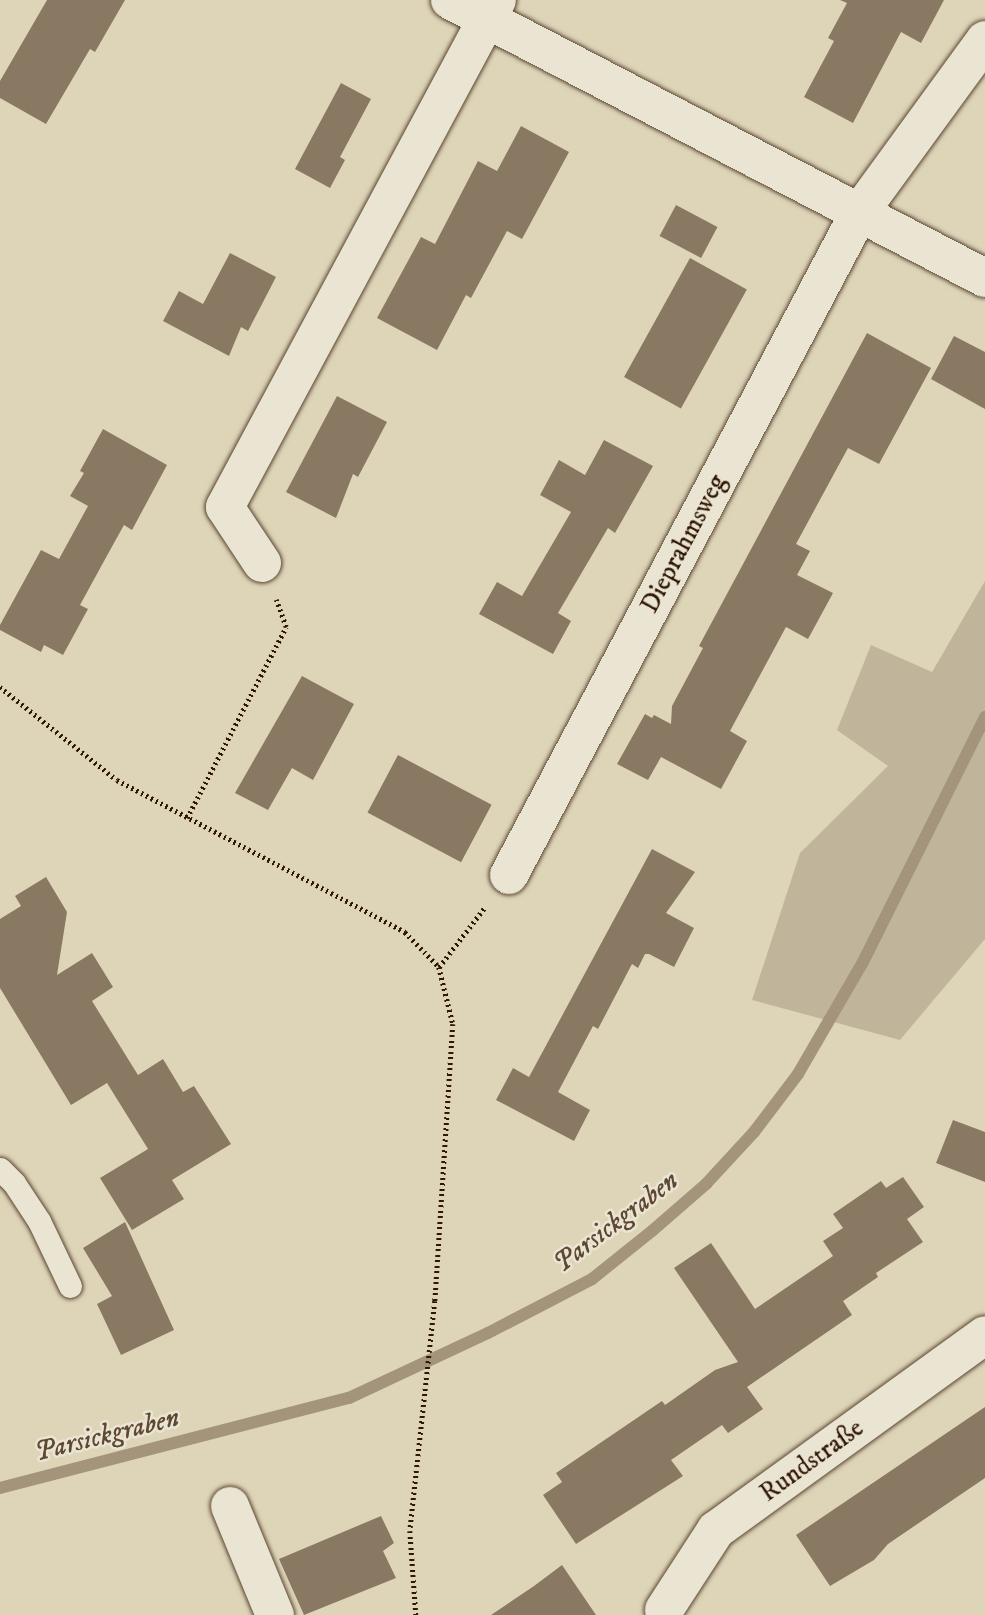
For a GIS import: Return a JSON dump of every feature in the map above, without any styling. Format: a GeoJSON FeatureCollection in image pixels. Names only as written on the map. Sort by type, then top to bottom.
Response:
{"type":"FeatureCollection","features":[{"type":"Feature","properties":{"kind":"street"},"geometry":{"type":"LineString","coordinates":[[450,0],[492,9],[859,213],[985,278]]}},
{"type":"Feature","properties":{"kind":"street"},"geometry":{"type":"LineString","coordinates":[[262,563],[225,507],[492,9]]}},
{"type":"Feature","properties":{"kind":"street","name":"Dieprahmsweg"},"geometry":{"type":"LineString","coordinates":[[509,875],[859,213],[985,40]]}},
{"type":"Feature","properties":{"kind":"street","name":"Rundstraße"},"geometry":{"type":"LineString","coordinates":[[664,1610],[716,1530],[985,1335]]}},
{"type":"Feature","properties":{"kind":"street"},"geometry":{"type":"LineString","coordinates":[[230,1506],[275,1615]]}},
{"type":"Feature","properties":{"kind":"lane"},"geometry":{"type":"LineString","coordinates":[[0,1169],[14,1183],[39,1221],[70,1286]]}},
{"type":"Feature","properties":{"kind":"path"},"geometry":{"type":"LineString","coordinates":[[187,818],[286,627],[262,563]]}},
{"type":"Feature","properties":{"kind":"path"},"geometry":{"type":"LineString","coordinates":[[0,687],[117,780],[405,932],[439,967],[453,1024],[435,1301],[410,1531],[416,1615]]}},
{"type":"Feature","properties":{"kind":"path"},"geometry":{"type":"LineString","coordinates":[[439,967],[509,875]]}},
{"type":"Feature","properties":{"kind":"shaded area"},"geometry":{"type":"Polygon","coordinates":[[[985,581],[985,939],[900,1040],[752,1000],[800,853],[888,766],[837,730],[871,645],[932,672],[985,581]]]}},
{"type":"Feature","properties":{"kind":"building"},"geometry":{"type":"Polygon","coordinates":[[[47,0],[125,0],[95,52],[90,49],[46,124],[0,98],[0,81],[47,0]]]}},
{"type":"Feature","properties":{"kind":"building"},"geometry":{"type":"Polygon","coordinates":[[[840,0],[944,0],[921,43],[901,32],[853,123],[804,97],[834,41],[828,38],[847,3],[840,0]]]}},
{"type":"Feature","properties":{"kind":"building"},"geometry":{"type":"Polygon","coordinates":[[[341,83],[371,99],[340,157],[345,160],[330,188],[295,169],[341,83]]]}},
{"type":"Feature","properties":{"kind":"building"},"geometry":{"type":"Polygon","coordinates":[[[521,126],[569,152],[522,239],[507,231],[471,298],[466,295],[437,350],[377,318],[421,237],[435,244],[478,161],[497,171],[521,126]]]}},
{"type":"Feature","properties":{"kind":"building"},"geometry":{"type":"Polygon","coordinates":[[[676,205],[717,227],[701,258],[660,236],[676,205]]]}},
{"type":"Feature","properties":{"kind":"building"},"geometry":{"type":"Polygon","coordinates":[[[230,253],[276,277],[248,331],[241,327],[229,356],[163,321],[179,291],[203,304],[230,253]]]}},
{"type":"Feature","properties":{"kind":"building"},"geometry":{"type":"Polygon","coordinates":[[[690,258],[747,290],[681,408],[624,377],[690,258]]]}},
{"type":"Feature","properties":{"kind":"building"},"geometry":{"type":"Polygon","coordinates":[[[867,333],[931,368],[879,464],[848,448],[796,544],[810,551],[797,575],[833,593],[808,639],[786,627],[730,731],[747,741],[721,789],[661,757],[648,780],[617,764],[645,714],[652,718],[654,715],[671,724],[672,706],[703,648],[699,646],[867,333]]]}},
{"type":"Feature","properties":{"kind":"building"},"geometry":{"type":"Polygon","coordinates":[[[954,336],[985,352],[985,409],[931,379],[954,336]]]}},
{"type":"Feature","properties":{"kind":"building"},"geometry":{"type":"Polygon","coordinates":[[[337,396],[387,422],[358,477],[353,474],[336,518],[286,492],[337,396]]]}},
{"type":"Feature","properties":{"kind":"building"},"geometry":{"type":"Polygon","coordinates":[[[103,429],[167,465],[132,530],[124,525],[109,552],[80,605],[88,609],[63,655],[44,645],[41,652],[0,630],[0,625],[41,550],[59,559],[88,506],[70,496],[84,473],[80,471],[103,429]]]}},
{"type":"Feature","properties":{"kind":"building"},"geometry":{"type":"Polygon","coordinates":[[[604,440],[653,466],[615,533],[608,528],[558,613],[571,621],[553,654],[479,614],[497,582],[522,596],[571,512],[540,495],[559,460],[585,475],[604,440]]]}},
{"type":"Feature","properties":{"kind":"building"},"geometry":{"type":"Polygon","coordinates":[[[302,676],[354,704],[313,780],[292,768],[268,810],[235,793],[302,676]]]}},
{"type":"Feature","properties":{"kind":"building"},"geometry":{"type":"Polygon","coordinates":[[[398,755],[492,805],[461,862],[367,812],[398,755]]]}},
{"type":"Feature","properties":{"kind":"building"},"geometry":{"type":"Polygon","coordinates":[[[652,849],[695,872],[666,913],[694,928],[674,967],[649,954],[645,954],[638,968],[632,964],[598,1029],[593,1026],[558,1092],[590,1110],[574,1141],[496,1100],[513,1068],[529,1077],[652,849]]]}},
{"type":"Feature","properties":{"kind":"building"},"geometry":{"type":"Polygon","coordinates":[[[46,877],[67,912],[57,975],[92,953],[113,987],[92,1001],[138,1075],[163,1059],[183,1092],[194,1086],[231,1144],[172,1180],[184,1199],[132,1230],[100,1178],[148,1149],[107,1083],[71,1105],[0,988],[0,919],[21,906],[15,896],[46,877]]]}},
{"type":"Feature","properties":{"kind":"building"},"geometry":{"type":"Polygon","coordinates":[[[953,1120],[985,1132],[985,1182],[936,1163],[953,1120]]]}},
{"type":"Feature","properties":{"kind":"building"},"geometry":{"type":"Polygon","coordinates":[[[903,1177],[924,1207],[907,1219],[923,1242],[876,1273],[878,1277],[843,1301],[852,1315],[747,1387],[763,1409],[728,1433],[722,1425],[671,1460],[683,1476],[576,1544],[543,1495],[562,1482],[556,1473],[662,1401],[665,1405],[715,1370],[738,1362],[674,1268],[711,1243],[755,1309],[833,1256],[823,1241],[843,1228],[833,1214],[881,1181],[886,1188],[903,1177]]]}},
{"type":"Feature","properties":{"kind":"building"},"geometry":{"type":"Polygon","coordinates":[[[125,1222],[174,1330],[121,1355],[97,1304],[112,1296],[83,1248],[125,1222]]]}},
{"type":"Feature","properties":{"kind":"building"},"geometry":{"type":"Polygon","coordinates":[[[985,1407],[985,1478],[888,1544],[874,1560],[830,1586],[796,1535],[985,1407]]]}},
{"type":"Feature","properties":{"kind":"building"},"geometry":{"type":"Polygon","coordinates":[[[381,1516],[394,1543],[383,1551],[396,1578],[304,1615],[279,1559],[381,1516]]]}},
{"type":"Feature","properties":{"kind":"building"},"geometry":{"type":"Polygon","coordinates":[[[562,1565],[596,1615],[491,1615],[534,1586],[562,1565]]]}},
{"type":"Feature","properties":{"kind":"waterway","name":"Parsickgraben"},"geometry":{"type":"LineString","coordinates":[[0,1488],[349,1398],[488,1333],[592,1279],[706,1184],[754,1132],[798,1074],[863,962],[985,717]]}}]}
